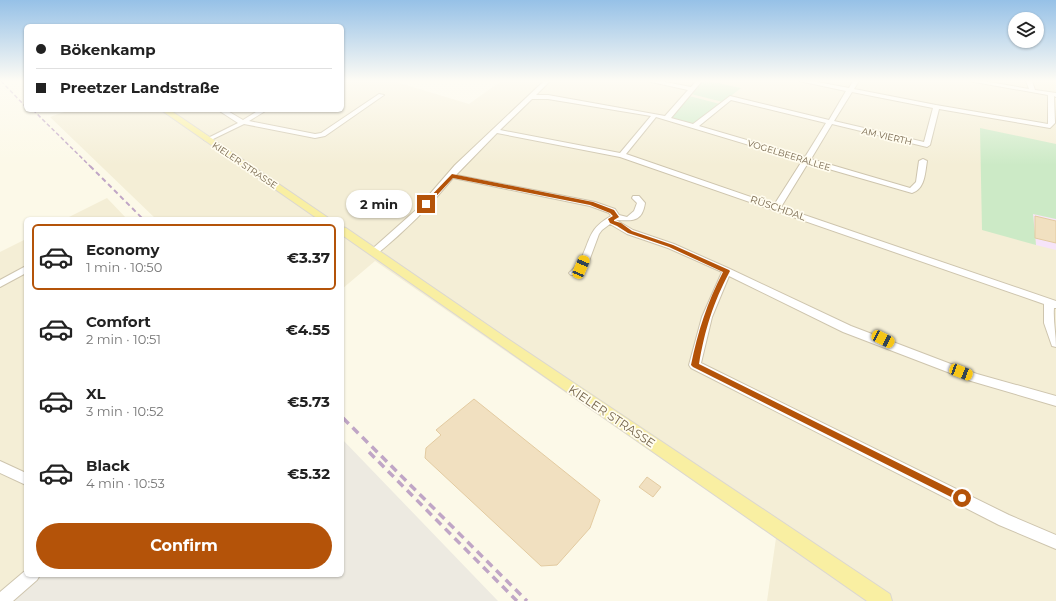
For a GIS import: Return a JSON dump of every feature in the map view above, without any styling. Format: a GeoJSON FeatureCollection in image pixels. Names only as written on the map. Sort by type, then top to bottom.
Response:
{"type":"FeatureCollection","features":[{"type":"Feature","properties":{"kind":"main road","name":"KIELER STRASSE"},"geometry":{"type":"LineString","coordinates":[[168,112],[322,217]]}},
{"type":"Feature","properties":{"kind":"main road","name":"KIELER STRASSE"},"geometry":{"type":"LineString","coordinates":[[344,231],[882,601]]}},
{"type":"Feature","properties":{"kind":"street"},"geometry":{"type":"LineString","coordinates":[[227,112],[242,122],[315,136],[323,135],[361,109]]}},
{"type":"Feature","properties":{"kind":"street"},"geometry":{"type":"LineString","coordinates":[[374,252],[391,238],[518,109]]}},
{"type":"Feature","properties":{"kind":"street","name":"VOGELBEERALLEE"},"geometry":{"type":"LineString","coordinates":[[620,109],[667,118],[912,191],[920,182],[923,161]]}},
{"type":"Feature","properties":{"kind":"street"},"geometry":{"type":"LineString","coordinates":[[667,118],[675,109]]}},
{"type":"Feature","properties":{"kind":"street","name":"AM VIERTH"},"geometry":{"type":"LineString","coordinates":[[695,126],[716,109]]}},
{"type":"Feature","properties":{"kind":"street","name":"AM VIERTH"},"geometry":{"type":"LineString","coordinates":[[776,109],[927,145],[936,109]]}},
{"type":"Feature","properties":{"kind":"street"},"geometry":{"type":"LineString","coordinates":[[777,207],[839,109]]}},
{"type":"Feature","properties":{"kind":"street"},"geometry":{"type":"LineString","coordinates":[[948,109],[1050,126],[1052,123],[1052,109]]}},
{"type":"Feature","properties":{"kind":"street"},"geometry":{"type":"LineString","coordinates":[[208,140],[227,132],[260,112]]}},
{"type":"Feature","properties":{"kind":"street"},"geometry":{"type":"LineString","coordinates":[[622,155],[655,115]]}},
{"type":"Feature","properties":{"kind":"street","name":"RÜSCHDAL"},"geometry":{"type":"LineString","coordinates":[[495,131],[622,155],[777,207],[1053,304]]}},
{"type":"Feature","properties":{"kind":"street"},"geometry":{"type":"LineString","coordinates":[[452,176],[592,204],[612,212],[630,232],[671,246],[727,271],[847,329],[975,378],[1056,401]]}},
{"type":"Feature","properties":{"kind":"street"},"geometry":{"type":"LineString","coordinates":[[574,273],[581,267],[590,242],[604,224],[632,217],[641,207],[641,203],[636,198]]}},
{"type":"Feature","properties":{"kind":"street"},"geometry":{"type":"LineString","coordinates":[[0,284],[24,270]]}},
{"type":"Feature","properties":{"kind":"street"},"geometry":{"type":"LineString","coordinates":[[727,271],[714,296],[701,332],[695,365],[1004,520],[1056,542]]}},
{"type":"Feature","properties":{"kind":"street"},"geometry":{"type":"LineString","coordinates":[[1053,304],[1048,314],[1050,331],[1056,343]]}},
{"type":"Feature","properties":{"kind":"street"},"geometry":{"type":"LineString","coordinates":[[0,466],[24,478]]}},
{"type":"Feature","properties":{"kind":"street"},"geometry":{"type":"LineString","coordinates":[[1,601],[30,577]]}},
{"type":"Feature","properties":{"kind":"shaded area"},"geometry":{"type":"Polygon","coordinates":[[[344,109],[1056,109],[1056,601],[767,601],[776,538],[375,261],[344,287],[344,217],[154,217],[50,117],[64,112],[344,112],[344,109]]]}},
{"type":"Feature","properties":{"kind":"shaded area"},"geometry":{"type":"Polygon","coordinates":[[[107,198],[125,217],[69,217],[107,198]]]}},
{"type":"Feature","properties":{"kind":"shaded area"},"geometry":{"type":"Polygon","coordinates":[[[1033,214],[1056,219],[1056,250],[1036,245],[1033,214]]]}},
{"type":"Feature","properties":{"kind":"shaded area"},"geometry":{"type":"Polygon","coordinates":[[[24,240],[24,577],[39,577],[12,601],[0,601],[0,252],[24,240]]]}},
{"type":"Feature","properties":{"kind":"shaded area"},"geometry":{"type":"Polygon","coordinates":[[[344,441],[498,601],[12,601],[39,577],[344,577],[344,441]]]}},
{"type":"Feature","properties":{"kind":"green space"},"geometry":{"type":"Polygon","coordinates":[[[678,109],[714,109],[694,125],[670,118],[678,109]]]}},
{"type":"Feature","properties":{"kind":"green space"},"geometry":{"type":"Polygon","coordinates":[[[980,128],[1056,144],[1056,219],[1033,214],[1036,245],[982,230],[980,128]]]}},
{"type":"Feature","properties":{"kind":"building"},"geometry":{"type":"Polygon","coordinates":[[[1035,216],[1056,221],[1056,243],[1035,238],[1035,216]]]}},
{"type":"Feature","properties":{"kind":"building"},"geometry":{"type":"Polygon","coordinates":[[[474,399],[600,500],[590,528],[557,565],[541,566],[425,458],[426,448],[441,435],[436,430],[474,399]]]}},
{"type":"Feature","properties":{"kind":"building"},"geometry":{"type":"Polygon","coordinates":[[[647,477],[661,487],[653,497],[639,487],[647,477]]]}},
{"type":"Feature","properties":{"kind":"railway"},"geometry":{"type":"LineString","coordinates":[[35,112],[91,167]]}},
{"type":"Feature","properties":{"kind":"railway"},"geometry":{"type":"LineString","coordinates":[[91,167],[141,217]]}},
{"type":"Feature","properties":{"kind":"railway"},"geometry":{"type":"LineString","coordinates":[[344,419],[527,601]]}},
{"type":"Feature","properties":{"kind":"railway"},"geometry":{"type":"LineString","coordinates":[[369,452],[517,601]]}},
{"type":"Feature","properties":{"kind":"route"},"geometry":{"type":"LineString","coordinates":[[426,204],[452,176],[592,204],[615,214],[616,217],[613,217],[611,221],[630,232],[671,246],[727,271],[714,296],[701,332],[695,365],[962,498]]}}]}
